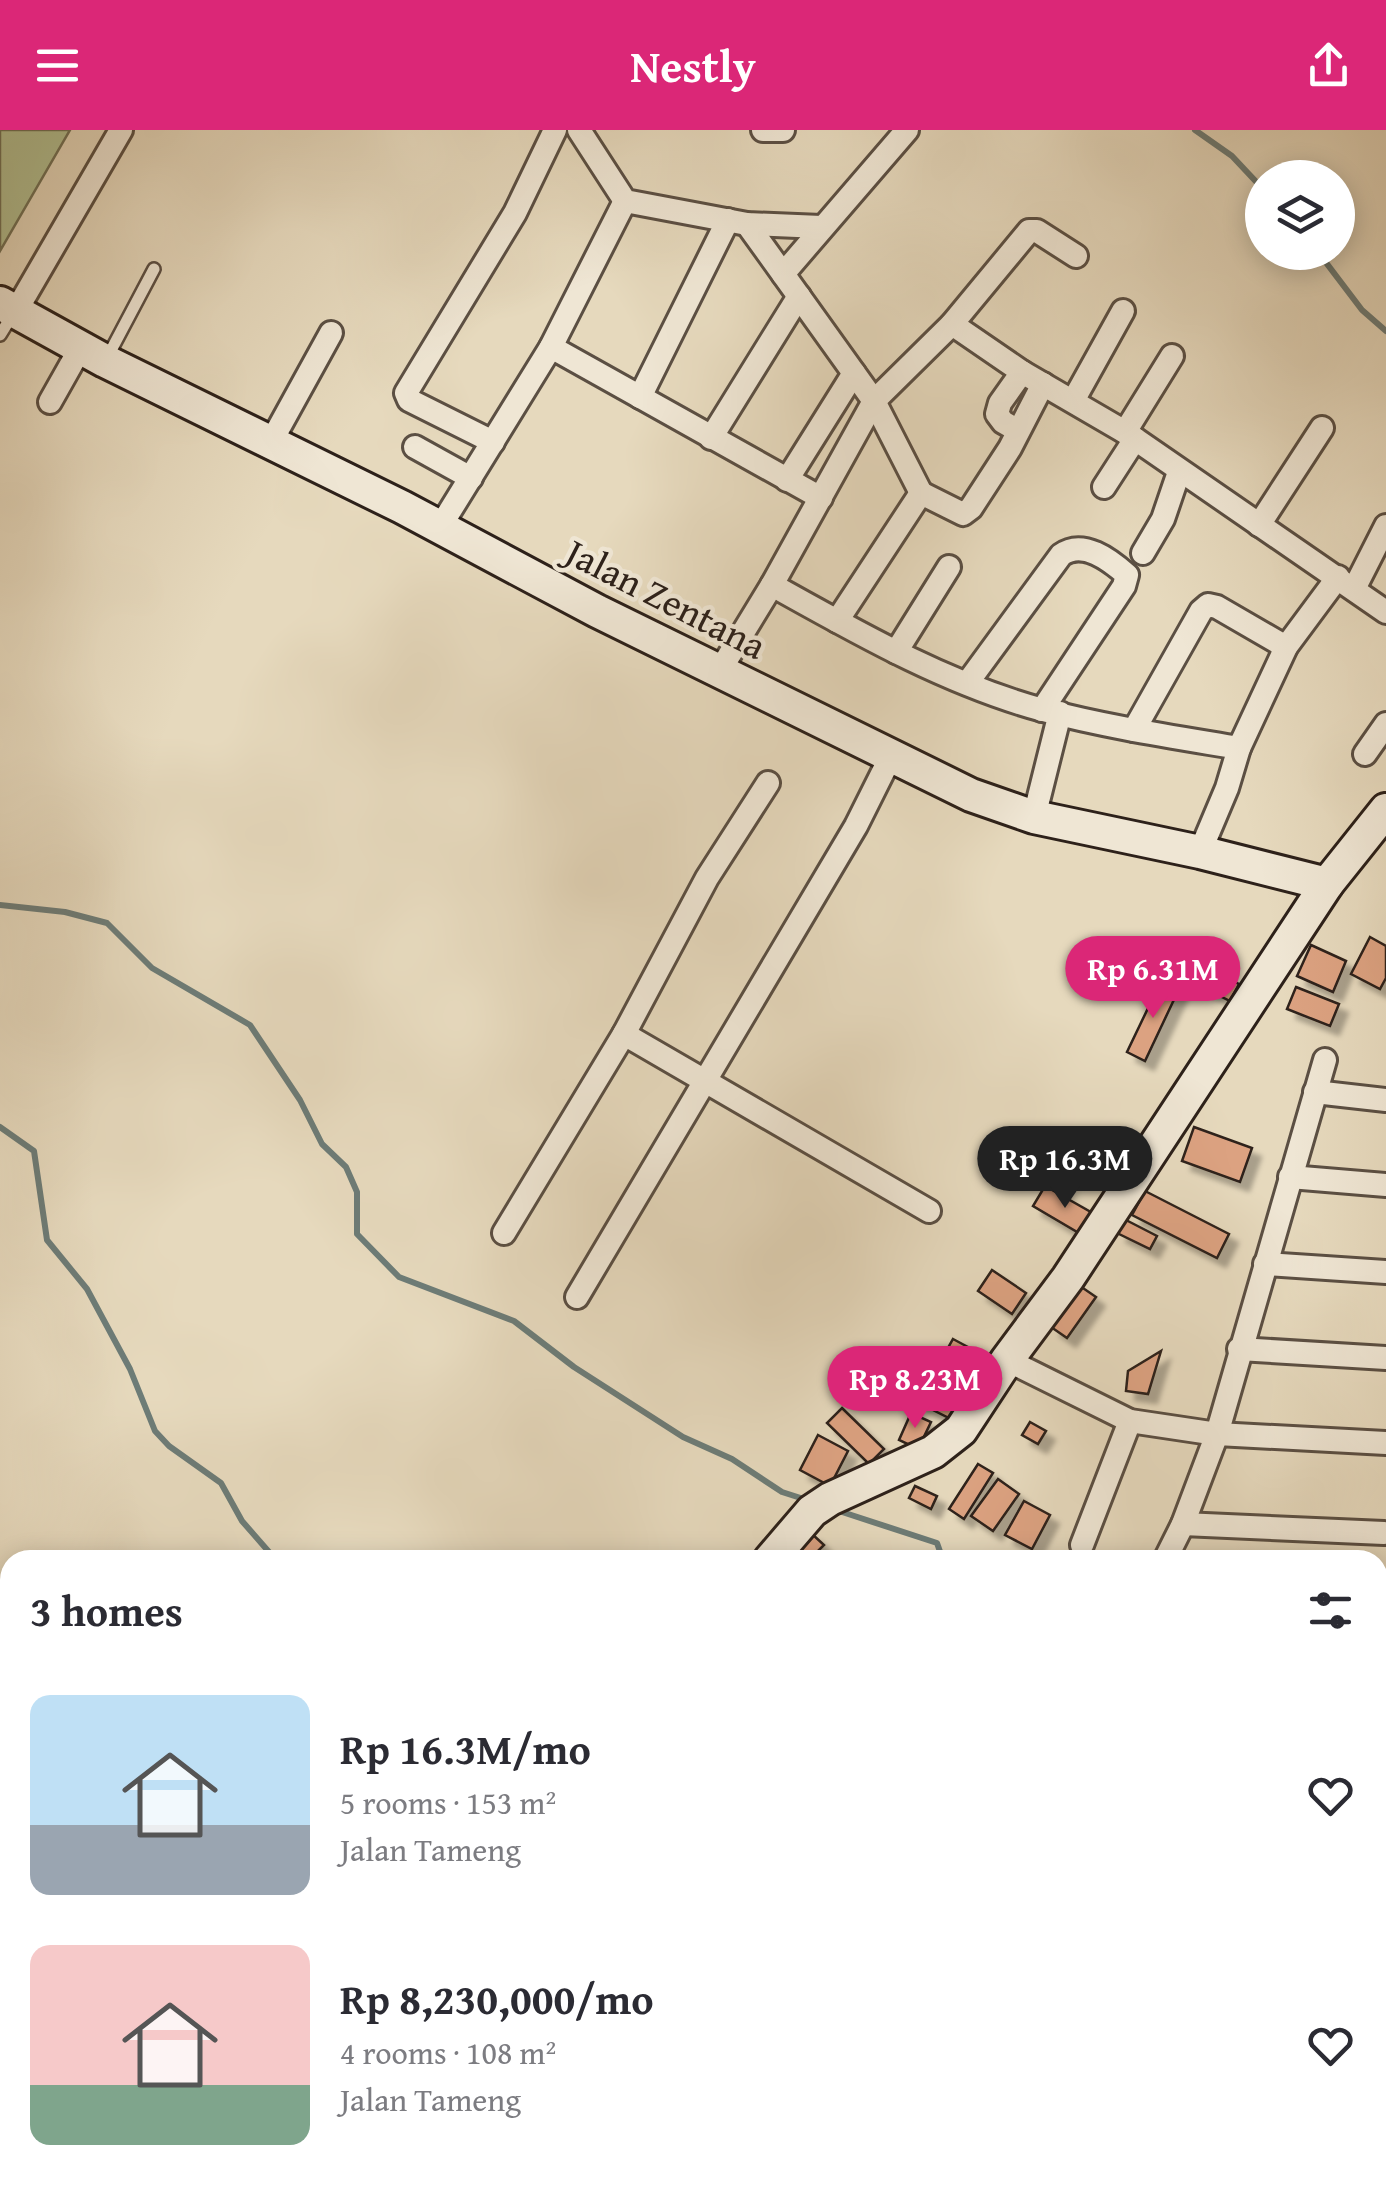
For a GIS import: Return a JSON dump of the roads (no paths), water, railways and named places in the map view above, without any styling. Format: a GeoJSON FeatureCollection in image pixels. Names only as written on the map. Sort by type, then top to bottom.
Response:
{"type":"FeatureCollection","features":[{"type":"Feature","properties":{"kind":"street"},"geometry":{"type":"LineString","coordinates":[[5,317],[121,130]]}},
{"type":"Feature","properties":{"kind":"street"},"geometry":{"type":"LineString","coordinates":[[492,442],[408,400],[406,393],[515,213],[555,130]]}},
{"type":"Feature","properties":{"kind":"street"},"geometry":{"type":"LineString","coordinates":[[579,130],[625,201],[737,222],[821,227]]}},
{"type":"Feature","properties":{"kind":"street"},"geometry":{"type":"LineString","coordinates":[[764,130],[783,130]]}},
{"type":"Feature","properties":{"kind":"street"},"geometry":{"type":"LineString","coordinates":[[783,274],[907,130]]}},
{"type":"Feature","properties":{"kind":"street"},"geometry":{"type":"LineString","coordinates":[[440,527],[552,347],[625,201]]}},
{"type":"Feature","properties":{"kind":"street"},"geometry":{"type":"LineString","coordinates":[[737,222],[783,274],[874,401],[921,493],[963,514],[1000,462],[1043,384]]}},
{"type":"Feature","properties":{"kind":"street"},"geometry":{"type":"LineString","coordinates":[[640,397],[737,222]]}},
{"type":"Feature","properties":{"kind":"street"},"geometry":{"type":"LineString","coordinates":[[719,672],[874,401],[952,324],[1029,232],[1037,231],[1076,256]]}},
{"type":"Feature","properties":{"kind":"street"},"geometry":{"type":"LineString","coordinates":[[711,438],[799,296]]}},
{"type":"Feature","properties":{"kind":"street"},"geometry":{"type":"LineString","coordinates":[[1072,401],[1122,310]]}},
{"type":"Feature","properties":{"kind":"street","name":"Jalan Zentana"},"geometry":{"type":"LineString","coordinates":[[5,317],[93,354],[719,672],[1000,808],[1327,884]]}},
{"type":"Feature","properties":{"kind":"street"},"geometry":{"type":"LineString","coordinates":[[952,324],[1022,372],[1130,436],[1386,612]]}},
{"type":"Feature","properties":{"kind":"street"},"geometry":{"type":"LineString","coordinates":[[271,442],[331,333]]}},
{"type":"Feature","properties":{"kind":"street"},"geometry":{"type":"LineString","coordinates":[[552,347],[821,498]]}},
{"type":"Feature","properties":{"kind":"street"},"geometry":{"type":"LineString","coordinates":[[50,402],[93,354]]}},
{"type":"Feature","properties":{"kind":"street"},"geometry":{"type":"LineString","coordinates":[[1104,487],[1172,356]]}},
{"type":"Feature","properties":{"kind":"street"},"geometry":{"type":"LineString","coordinates":[[1016,430],[999,420],[997,414],[1022,372]]}},
{"type":"Feature","properties":{"kind":"street"},"geometry":{"type":"LineString","coordinates":[[786,480],[854,373]]}},
{"type":"Feature","properties":{"kind":"street"},"geometry":{"type":"LineString","coordinates":[[1259,525],[1322,428]]}},
{"type":"Feature","properties":{"kind":"street"},"geometry":{"type":"LineString","coordinates":[[415,447],[471,478]]}},
{"type":"Feature","properties":{"kind":"street"},"geometry":{"type":"LineString","coordinates":[[1143,552],[1163,519],[1179,472]]}},
{"type":"Feature","properties":{"kind":"street"},"geometry":{"type":"LineString","coordinates":[[838,622],[921,493]]}},
{"type":"Feature","properties":{"kind":"street"},"geometry":{"type":"LineString","coordinates":[[1200,852],[1239,748],[1286,647],[1346,583],[1386,526]]}},
{"type":"Feature","properties":{"kind":"street"},"geometry":{"type":"LineString","coordinates":[[968,682],[1068,550],[1084,549],[1127,574],[1124,586],[1051,711],[1034,817]]}},
{"type":"Feature","properties":{"kind":"street"},"geometry":{"type":"LineString","coordinates":[[896,652],[948,566]]}},
{"type":"Feature","properties":{"kind":"street"},"geometry":{"type":"LineString","coordinates":[[772,585],[896,652],[1051,711],[1239,748]]}},
{"type":"Feature","properties":{"kind":"street"},"geometry":{"type":"LineString","coordinates":[[1134,730],[1208,605],[1286,647]]}},
{"type":"Feature","properties":{"kind":"street"},"geometry":{"type":"LineString","coordinates":[[1365,754],[1386,724]]}},
{"type":"Feature","properties":{"kind":"street"},"geometry":{"type":"LineString","coordinates":[[577,1297],[856,826],[891,756]]}},
{"type":"Feature","properties":{"kind":"street"},"geometry":{"type":"LineString","coordinates":[[504,1233],[624,1034],[707,878],[768,782]]}},
{"type":"Feature","properties":{"kind":"street"},"geometry":{"type":"LineString","coordinates":[[779,1550],[821,1505],[933,1452],[969,1420],[1007,1360],[1068,1278],[1327,884],[1386,810]]}},
{"type":"Feature","properties":{"kind":"street"},"geometry":{"type":"LineString","coordinates":[[624,1034],[929,1211]]}},
{"type":"Feature","properties":{"kind":"street"},"geometry":{"type":"LineString","coordinates":[[1170,1550],[1217,1434],[1324,1060]]}},
{"type":"Feature","properties":{"kind":"street"},"geometry":{"type":"LineString","coordinates":[[1315,1092],[1386,1100]]}},
{"type":"Feature","properties":{"kind":"street"},"geometry":{"type":"LineString","coordinates":[[1290,1177],[1386,1185]]}},
{"type":"Feature","properties":{"kind":"street"},"geometry":{"type":"LineString","coordinates":[[1265,1264],[1386,1272]]}},
{"type":"Feature","properties":{"kind":"street"},"geometry":{"type":"LineString","coordinates":[[1239,1349],[1386,1358]]}},
{"type":"Feature","properties":{"kind":"street"},"geometry":{"type":"LineString","coordinates":[[1007,1360],[1130,1421],[1217,1434],[1386,1443]]}},
{"type":"Feature","properties":{"kind":"street"},"geometry":{"type":"LineString","coordinates":[[1082,1545],[1130,1421]]}},
{"type":"Feature","properties":{"kind":"street"},"geometry":{"type":"LineString","coordinates":[[1183,1524],[1384,1533]]}},
{"type":"Feature","properties":{"kind":"lane"},"geometry":{"type":"LineString","coordinates":[[93,354],[154,269]]}},
{"type":"Feature","properties":{"kind":"waterway"},"geometry":{"type":"LineString","coordinates":[[1195,130],[1245,170]]}},
{"type":"Feature","properties":{"kind":"waterway"},"geometry":{"type":"LineString","coordinates":[[1332,270],[1362,310],[1386,331]]}},
{"type":"Feature","properties":{"kind":"waterway"},"geometry":{"type":"LineString","coordinates":[[0,905],[65,912],[107,923],[152,968],[250,1025],[300,1100],[322,1144],[346,1167],[357,1192],[357,1234],[399,1277],[514,1321],[574,1367],[683,1437],[732,1459],[782,1492],[810,1501]]}},
{"type":"Feature","properties":{"kind":"waterway"},"geometry":{"type":"LineString","coordinates":[[0,1127],[34,1151],[47,1240],[87,1289],[130,1369],[155,1431],[169,1446],[221,1483],[242,1521],[267,1550]]}},
{"type":"Feature","properties":{"kind":"waterway"},"geometry":{"type":"LineString","coordinates":[[836,1510],[937,1543],[939,1550]]}}]}
